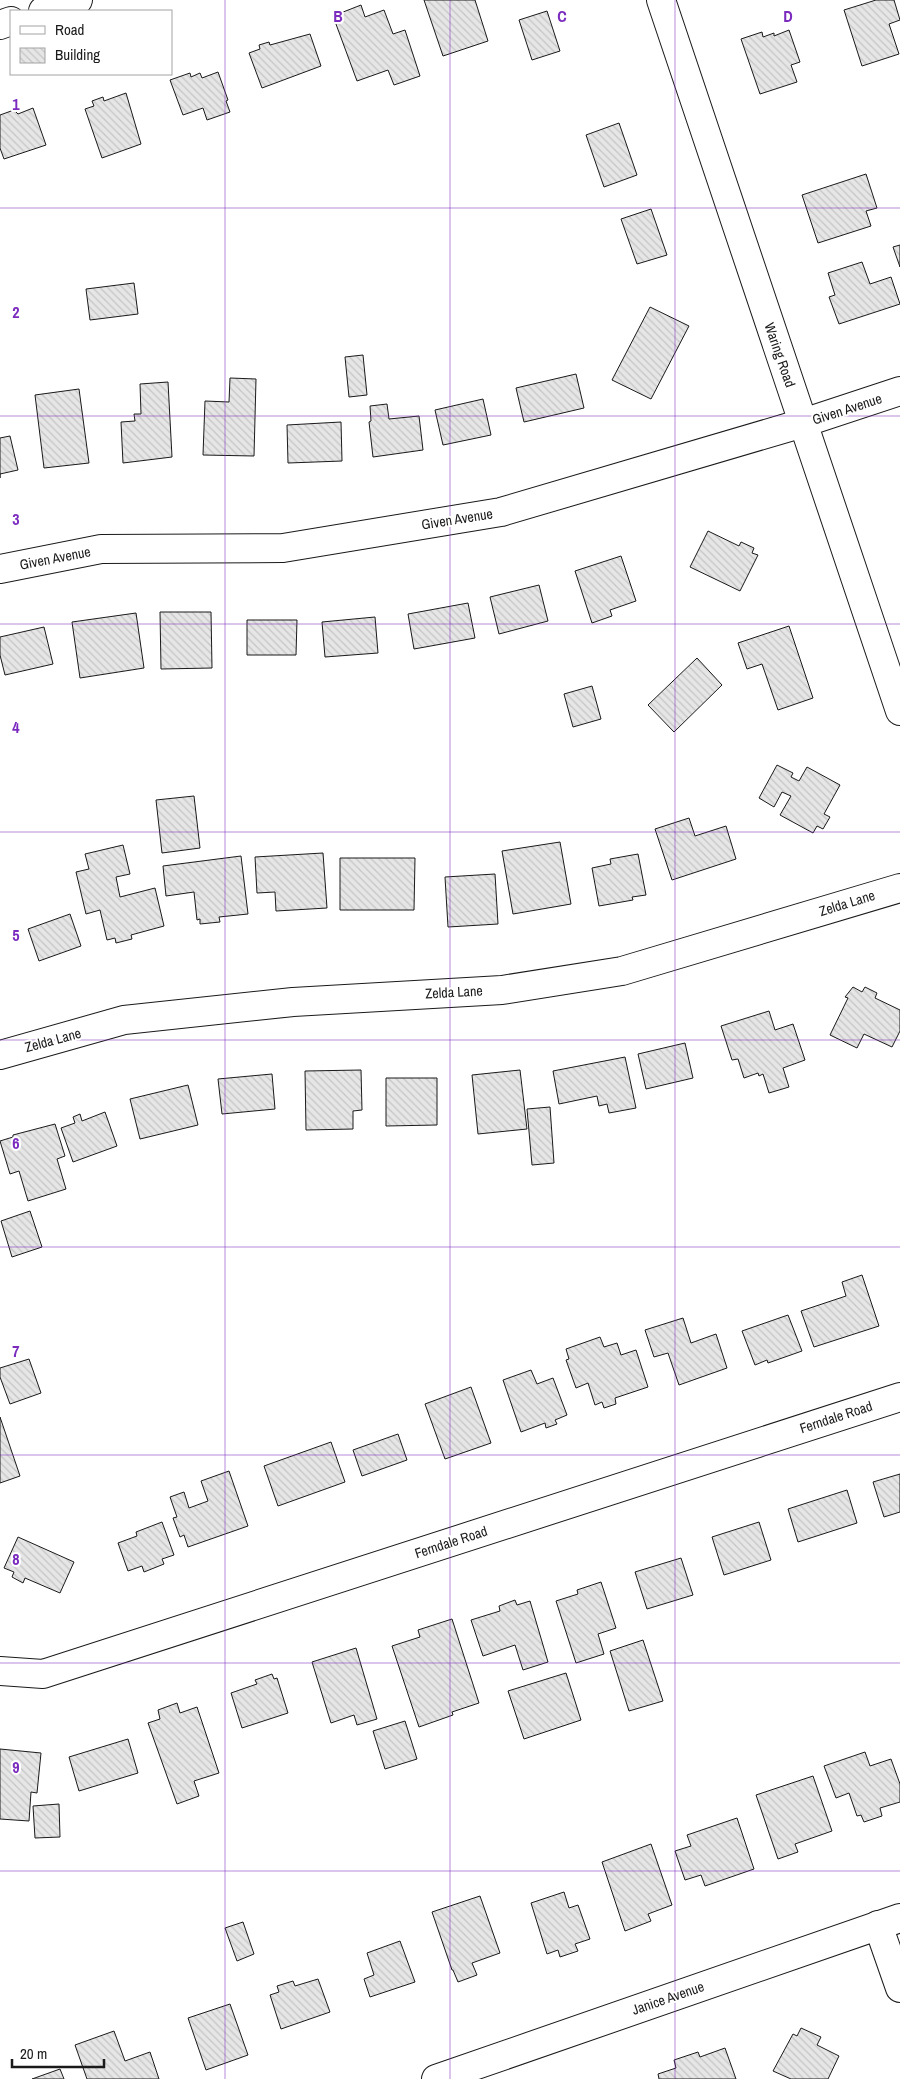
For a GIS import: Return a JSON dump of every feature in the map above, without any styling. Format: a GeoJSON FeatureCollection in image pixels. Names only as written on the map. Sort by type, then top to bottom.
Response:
{"type":"FeatureCollection","features":[{"type":"Feature","properties":{"kind":"street"},"geometry":{"type":"LineString","coordinates":[[46,10],[78,0]]}},
{"type":"Feature","properties":{"kind":"street","name":"Waring Road"},"geometry":{"type":"LineString","coordinates":[[661,0],[900,710]]}},
{"type":"Feature","properties":{"kind":"street","name":"Given Avenue"},"geometry":{"type":"LineString","coordinates":[[0,568],[101,549],[284,548],[501,512],[803,423],[900,391]]}},
{"type":"Feature","properties":{"kind":"street","name":"Zelda Lane"},"geometry":{"type":"LineString","coordinates":[[0,1055],[124,1020],[292,1002],[502,990],[622,971],[900,888]]}},
{"type":"Feature","properties":{"kind":"street","name":"Ferndale Road"},"geometry":{"type":"LineString","coordinates":[[0,1671],[43,1674],[900,1397]]}},
{"type":"Feature","properties":{"kind":"street"},"geometry":{"type":"LineString","coordinates":[[889,1921],[900,1988]]}},
{"type":"Feature","properties":{"kind":"street","name":"Janice Avenue"},"geometry":{"type":"LineString","coordinates":[[436,2079],[889,1921]]}},
{"type":"Feature","properties":{"kind":"building"},"geometry":{"type":"Polygon","coordinates":[[[424,0],[475,0],[488,41],[443,56],[424,0]]]}},
{"type":"Feature","properties":{"kind":"building"},"geometry":{"type":"Polygon","coordinates":[[[876,0],[894,0],[900,20],[889,24],[899,54],[862,66],[844,10],[876,0]]]}},
{"type":"Feature","properties":{"kind":"building"},"geometry":{"type":"Polygon","coordinates":[[[361,5],[365,17],[384,10],[393,34],[405,30],[420,76],[394,85],[388,70],[357,81],[333,16],[361,5]]]}},
{"type":"Feature","properties":{"kind":"building"},"geometry":{"type":"Polygon","coordinates":[[[547,11],[560,51],[532,60],[519,20],[547,11]]]}},
{"type":"Feature","properties":{"kind":"building"},"geometry":{"type":"Polygon","coordinates":[[[789,30],[800,62],[791,65],[797,82],[760,94],[741,39],[762,32],[763,37],[774,33],[774,36],[789,30]]]}},
{"type":"Feature","properties":{"kind":"building"},"geometry":{"type":"Polygon","coordinates":[[[310,34],[321,66],[262,88],[249,53],[260,49],[259,45],[269,42],[270,45],[310,34]]]}},
{"type":"Feature","properties":{"kind":"building"},"geometry":{"type":"Polygon","coordinates":[[[218,72],[228,100],[226,101],[230,112],[207,120],[203,108],[183,115],[170,80],[190,73],[191,77],[200,73],[202,78],[218,72]]]}},
{"type":"Feature","properties":{"kind":"building"},"geometry":{"type":"Polygon","coordinates":[[[126,93],[141,144],[102,158],[85,109],[94,106],[92,101],[103,97],[104,101],[126,93]]]}},
{"type":"Feature","properties":{"kind":"building"},"geometry":{"type":"Polygon","coordinates":[[[33,108],[46,145],[4,159],[0,148],[0,115],[14,110],[18,114],[33,108]]]}},
{"type":"Feature","properties":{"kind":"building"},"geometry":{"type":"Polygon","coordinates":[[[619,123],[637,175],[604,187],[586,135],[619,123]]]}},
{"type":"Feature","properties":{"kind":"building"},"geometry":{"type":"Polygon","coordinates":[[[866,174],[877,208],[866,211],[871,226],[818,243],[802,195],[866,174]]]}},
{"type":"Feature","properties":{"kind":"building"},"geometry":{"type":"Polygon","coordinates":[[[651,209],[667,255],[637,264],[621,219],[651,209]]]}},
{"type":"Feature","properties":{"kind":"building"},"geometry":{"type":"Polygon","coordinates":[[[900,245],[900,267],[893,247],[900,245]]]}},
{"type":"Feature","properties":{"kind":"building"},"geometry":{"type":"Polygon","coordinates":[[[862,262],[870,284],[891,277],[900,304],[839,324],[829,297],[835,295],[828,273],[862,262]]]}},
{"type":"Feature","properties":{"kind":"building"},"geometry":{"type":"Polygon","coordinates":[[[134,283],[138,314],[90,320],[86,289],[134,283]]]}},
{"type":"Feature","properties":{"kind":"building"},"geometry":{"type":"Polygon","coordinates":[[[650,307],[689,326],[651,399],[612,380],[650,307]]]}},
{"type":"Feature","properties":{"kind":"building"},"geometry":{"type":"Polygon","coordinates":[[[363,355],[367,395],[349,397],[345,357],[363,355]]]}},
{"type":"Feature","properties":{"kind":"building"},"geometry":{"type":"Polygon","coordinates":[[[576,374],[584,408],[524,422],[516,388],[576,374]]]}},
{"type":"Feature","properties":{"kind":"building"},"geometry":{"type":"Polygon","coordinates":[[[230,378],[256,379],[254,456],[203,455],[205,401],[229,402],[230,378]]]}},
{"type":"Feature","properties":{"kind":"building"},"geometry":{"type":"Polygon","coordinates":[[[168,382],[172,457],[123,463],[121,422],[135,421],[134,414],[141,414],[140,384],[168,382]]]}},
{"type":"Feature","properties":{"kind":"building"},"geometry":{"type":"Polygon","coordinates":[[[79,389],[89,463],[44,468],[35,395],[79,389]]]}},
{"type":"Feature","properties":{"kind":"building"},"geometry":{"type":"Polygon","coordinates":[[[483,399],[491,435],[443,445],[435,410],[483,399]]]}},
{"type":"Feature","properties":{"kind":"building"},"geometry":{"type":"Polygon","coordinates":[[[387,404],[389,419],[419,416],[423,450],[373,457],[369,422],[371,421],[370,406],[387,404]]]}},
{"type":"Feature","properties":{"kind":"building"},"geometry":{"type":"Polygon","coordinates":[[[341,422],[342,461],[288,463],[287,425],[341,422]]]}},
{"type":"Feature","properties":{"kind":"building"},"geometry":{"type":"Polygon","coordinates":[[[10,436],[18,470],[0,474],[0,438],[10,436]]]}},
{"type":"Feature","properties":{"kind":"building"},"geometry":{"type":"Polygon","coordinates":[[[708,531],[739,546],[741,542],[754,548],[752,553],[758,555],[740,591],[690,567],[708,531]]]}},
{"type":"Feature","properties":{"kind":"building"},"geometry":{"type":"Polygon","coordinates":[[[621,556],[636,601],[610,610],[612,616],[592,623],[575,571],[621,556]]]}},
{"type":"Feature","properties":{"kind":"building"},"geometry":{"type":"Polygon","coordinates":[[[539,585],[548,621],[499,634],[490,597],[539,585]]]}},
{"type":"Feature","properties":{"kind":"building"},"geometry":{"type":"Polygon","coordinates":[[[468,603],[475,638],[414,649],[408,614],[468,603]]]}},
{"type":"Feature","properties":{"kind":"building"},"geometry":{"type":"Polygon","coordinates":[[[160,612],[211,612],[212,668],[161,669],[160,612]]]}},
{"type":"Feature","properties":{"kind":"building"},"geometry":{"type":"Polygon","coordinates":[[[136,613],[144,668],[80,678],[72,622],[136,613]]]}},
{"type":"Feature","properties":{"kind":"building"},"geometry":{"type":"Polygon","coordinates":[[[375,617],[378,653],[325,657],[322,622],[375,617]]]}},
{"type":"Feature","properties":{"kind":"building"},"geometry":{"type":"Polygon","coordinates":[[[247,620],[297,620],[296,655],[247,655],[247,620]]]}},
{"type":"Feature","properties":{"kind":"building"},"geometry":{"type":"Polygon","coordinates":[[[789,626],[813,698],[778,710],[762,664],[747,669],[738,643],[789,626]]]}},
{"type":"Feature","properties":{"kind":"building"},"geometry":{"type":"Polygon","coordinates":[[[44,627],[53,664],[5,675],[0,655],[0,637],[44,627]]]}},
{"type":"Feature","properties":{"kind":"building"},"geometry":{"type":"Polygon","coordinates":[[[697,658],[722,685],[674,732],[648,705],[697,658]]]}},
{"type":"Feature","properties":{"kind":"building"},"geometry":{"type":"Polygon","coordinates":[[[592,686],[601,719],[573,727],[564,694],[592,686]]]}},
{"type":"Feature","properties":{"kind":"building"},"geometry":{"type":"Polygon","coordinates":[[[777,765],[793,773],[791,777],[799,781],[807,767],[840,785],[824,814],[830,817],[823,829],[817,826],[813,833],[780,815],[791,796],[782,792],[774,807],[759,798],[777,765]]]}},
{"type":"Feature","properties":{"kind":"building"},"geometry":{"type":"Polygon","coordinates":[[[194,796],[200,848],[162,853],[156,800],[194,796]]]}},
{"type":"Feature","properties":{"kind":"building"},"geometry":{"type":"Polygon","coordinates":[[[689,818],[695,836],[726,826],[736,859],[672,880],[655,829],[689,818]]]}},
{"type":"Feature","properties":{"kind":"building"},"geometry":{"type":"Polygon","coordinates":[[[560,842],[571,904],[513,914],[502,851],[560,842]]]}},
{"type":"Feature","properties":{"kind":"building"},"geometry":{"type":"Polygon","coordinates":[[[123,845],[130,874],[116,877],[120,897],[155,888],[164,926],[131,935],[132,939],[116,943],[115,938],[107,940],[100,910],[86,914],[76,872],[89,869],[85,854],[123,845]]]}},
{"type":"Feature","properties":{"kind":"building"},"geometry":{"type":"Polygon","coordinates":[[[323,853],[327,908],[276,911],[275,892],[257,893],[255,857],[323,853]]]}},
{"type":"Feature","properties":{"kind":"building"},"geometry":{"type":"Polygon","coordinates":[[[638,854],[646,895],[632,897],[633,900],[599,906],[592,868],[611,864],[610,859],[638,854]]]}},
{"type":"Feature","properties":{"kind":"building"},"geometry":{"type":"Polygon","coordinates":[[[241,856],[248,914],[219,917],[220,922],[200,924],[200,919],[197,920],[194,892],[166,896],[163,866],[241,856]]]}},
{"type":"Feature","properties":{"kind":"building"},"geometry":{"type":"Polygon","coordinates":[[[340,858],[415,858],[414,910],[340,910],[340,858]]]}},
{"type":"Feature","properties":{"kind":"building"},"geometry":{"type":"Polygon","coordinates":[[[495,874],[498,924],[448,927],[445,877],[495,874]]]}},
{"type":"Feature","properties":{"kind":"building"},"geometry":{"type":"Polygon","coordinates":[[[70,914],[81,946],[39,961],[28,929],[70,914]]]}},
{"type":"Feature","properties":{"kind":"building"},"geometry":{"type":"Polygon","coordinates":[[[853,987],[862,992],[865,987],[877,993],[875,998],[900,1010],[900,1031],[892,1047],[864,1034],[857,1048],[830,1035],[848,998],[845,997],[853,987]]]}},
{"type":"Feature","properties":{"kind":"building"},"geometry":{"type":"Polygon","coordinates":[[[769,1011],[775,1030],[793,1024],[805,1060],[783,1068],[789,1087],[769,1093],[763,1074],[759,1076],[758,1073],[744,1078],[738,1059],[732,1060],[721,1026],[769,1011]]]}},
{"type":"Feature","properties":{"kind":"building"},"geometry":{"type":"Polygon","coordinates":[[[685,1043],[693,1078],[646,1089],[638,1054],[685,1043]]]}},
{"type":"Feature","properties":{"kind":"building"},"geometry":{"type":"Polygon","coordinates":[[[625,1057],[636,1108],[609,1113],[607,1104],[599,1106],[597,1096],[559,1104],[553,1071],[625,1057]]]}},
{"type":"Feature","properties":{"kind":"building"},"geometry":{"type":"Polygon","coordinates":[[[361,1070],[362,1110],[353,1111],[353,1129],[306,1130],[305,1071],[361,1070]]]}},
{"type":"Feature","properties":{"kind":"building"},"geometry":{"type":"Polygon","coordinates":[[[520,1070],[527,1129],[478,1134],[472,1075],[520,1070]]]}},
{"type":"Feature","properties":{"kind":"building"},"geometry":{"type":"Polygon","coordinates":[[[272,1074],[275,1109],[222,1114],[218,1079],[272,1074]]]}},
{"type":"Feature","properties":{"kind":"building"},"geometry":{"type":"Polygon","coordinates":[[[386,1078],[437,1078],[437,1125],[386,1126],[386,1078]]]}},
{"type":"Feature","properties":{"kind":"building"},"geometry":{"type":"Polygon","coordinates":[[[188,1085],[198,1125],[140,1139],[130,1099],[188,1085]]]}},
{"type":"Feature","properties":{"kind":"building"},"geometry":{"type":"Polygon","coordinates":[[[550,1107],[554,1163],[532,1165],[527,1109],[550,1107]]]}},
{"type":"Feature","properties":{"kind":"building"},"geometry":{"type":"Polygon","coordinates":[[[105,1112],[117,1146],[73,1162],[61,1128],[75,1123],[73,1117],[80,1114],[82,1121],[105,1112]]]}},
{"type":"Feature","properties":{"kind":"building"},"geometry":{"type":"Polygon","coordinates":[[[55,1124],[65,1156],[57,1159],[66,1189],[28,1201],[19,1171],[10,1174],[0,1141],[13,1137],[13,1135],[55,1124]]]}},
{"type":"Feature","properties":{"kind":"building"},"geometry":{"type":"Polygon","coordinates":[[[30,1211],[42,1247],[12,1257],[1,1221],[30,1211]]]}},
{"type":"Feature","properties":{"kind":"building"},"geometry":{"type":"Polygon","coordinates":[[[862,1275],[879,1326],[814,1347],[801,1311],[846,1296],[842,1282],[862,1275]]]}},
{"type":"Feature","properties":{"kind":"building"},"geometry":{"type":"Polygon","coordinates":[[[788,1315],[802,1351],[768,1363],[767,1360],[755,1365],[742,1331],[788,1315]]]}},
{"type":"Feature","properties":{"kind":"building"},"geometry":{"type":"Polygon","coordinates":[[[683,1318],[691,1343],[716,1334],[727,1368],[679,1385],[668,1353],[654,1357],[645,1330],[683,1318]]]}},
{"type":"Feature","properties":{"kind":"building"},"geometry":{"type":"Polygon","coordinates":[[[600,1337],[604,1347],[617,1343],[621,1355],[636,1350],[648,1387],[615,1398],[616,1404],[604,1408],[602,1402],[595,1405],[588,1383],[576,1388],[566,1360],[569,1359],[566,1349],[600,1337]]]}},
{"type":"Feature","properties":{"kind":"building"},"geometry":{"type":"Polygon","coordinates":[[[29,1359],[41,1393],[10,1404],[0,1377],[0,1368],[29,1359]]]}},
{"type":"Feature","properties":{"kind":"building"},"geometry":{"type":"Polygon","coordinates":[[[531,1370],[537,1384],[553,1378],[567,1415],[555,1420],[557,1424],[546,1428],[545,1423],[521,1432],[503,1380],[531,1370]]]}},
{"type":"Feature","properties":{"kind":"building"},"geometry":{"type":"Polygon","coordinates":[[[471,1387],[491,1443],[445,1459],[425,1404],[471,1387]]]}},
{"type":"Feature","properties":{"kind":"building"},"geometry":{"type":"Polygon","coordinates":[[[0,1417],[20,1476],[0,1483],[0,1417]]]}},
{"type":"Feature","properties":{"kind":"building"},"geometry":{"type":"Polygon","coordinates":[[[398,1434],[407,1460],[362,1476],[353,1450],[398,1434]]]}},
{"type":"Feature","properties":{"kind":"building"},"geometry":{"type":"Polygon","coordinates":[[[331,1442],[345,1482],[278,1506],[264,1466],[331,1442]]]}},
{"type":"Feature","properties":{"kind":"building"},"geometry":{"type":"Polygon","coordinates":[[[229,1471],[248,1526],[188,1547],[184,1535],[180,1537],[173,1518],[177,1517],[170,1497],[184,1492],[189,1508],[208,1501],[201,1481],[229,1471]]]}},
{"type":"Feature","properties":{"kind":"building"},"geometry":{"type":"Polygon","coordinates":[[[900,1474],[900,1512],[884,1517],[873,1482],[900,1474]]]}},
{"type":"Feature","properties":{"kind":"building"},"geometry":{"type":"Polygon","coordinates":[[[847,1490],[857,1523],[798,1542],[788,1509],[847,1490]]]}},
{"type":"Feature","properties":{"kind":"building"},"geometry":{"type":"Polygon","coordinates":[[[162,1522],[174,1555],[162,1559],[164,1564],[144,1572],[142,1566],[128,1571],[118,1543],[137,1536],[136,1532],[162,1522]]]}},
{"type":"Feature","properties":{"kind":"building"},"geometry":{"type":"Polygon","coordinates":[[[759,1522],[771,1560],[724,1575],[712,1537],[759,1522]]]}},
{"type":"Feature","properties":{"kind":"building"},"geometry":{"type":"Polygon","coordinates":[[[18,1537],[74,1562],[60,1593],[25,1578],[23,1583],[12,1577],[14,1572],[4,1568],[18,1537]]]}},
{"type":"Feature","properties":{"kind":"building"},"geometry":{"type":"Polygon","coordinates":[[[681,1558],[693,1595],[647,1609],[635,1572],[681,1558]]]}},
{"type":"Feature","properties":{"kind":"building"},"geometry":{"type":"Polygon","coordinates":[[[601,1582],[616,1628],[598,1634],[604,1654],[576,1663],[556,1601],[578,1594],[577,1590],[601,1582]]]}},
{"type":"Feature","properties":{"kind":"building"},"geometry":{"type":"Polygon","coordinates":[[[515,1600],[517,1605],[530,1601],[548,1662],[523,1670],[515,1645],[483,1656],[471,1620],[500,1611],[499,1606],[515,1600]]]}},
{"type":"Feature","properties":{"kind":"building"},"geometry":{"type":"Polygon","coordinates":[[[452,1619],[479,1703],[452,1712],[453,1715],[419,1727],[392,1646],[420,1637],[418,1630],[452,1619]]]}},
{"type":"Feature","properties":{"kind":"building"},"geometry":{"type":"Polygon","coordinates":[[[643,1640],[663,1701],[629,1711],[610,1651],[643,1640]]]}},
{"type":"Feature","properties":{"kind":"building"},"geometry":{"type":"Polygon","coordinates":[[[356,1648],[377,1719],[357,1725],[354,1715],[331,1723],[312,1662],[356,1648]]]}},
{"type":"Feature","properties":{"kind":"building"},"geometry":{"type":"Polygon","coordinates":[[[566,1673],[581,1720],[524,1739],[508,1691],[566,1673]]]}},
{"type":"Feature","properties":{"kind":"building"},"geometry":{"type":"Polygon","coordinates":[[[272,1674],[274,1679],[277,1678],[288,1713],[242,1728],[231,1693],[257,1684],[255,1680],[272,1674]]]}},
{"type":"Feature","properties":{"kind":"building"},"geometry":{"type":"Polygon","coordinates":[[[177,1703],[180,1713],[197,1707],[219,1773],[194,1781],[199,1796],[177,1804],[148,1723],[160,1719],[158,1710],[177,1703]]]}},
{"type":"Feature","properties":{"kind":"building"},"geometry":{"type":"Polygon","coordinates":[[[405,1721],[417,1759],[385,1769],[373,1731],[405,1721]]]}},
{"type":"Feature","properties":{"kind":"building"},"geometry":{"type":"Polygon","coordinates":[[[128,1739],[138,1773],[79,1791],[69,1757],[128,1739]]]}},
{"type":"Feature","properties":{"kind":"building"},"geometry":{"type":"Polygon","coordinates":[[[0,1749],[41,1753],[37,1793],[31,1792],[29,1821],[0,1819],[0,1749]]]}},
{"type":"Feature","properties":{"kind":"building"},"geometry":{"type":"Polygon","coordinates":[[[865,1752],[870,1766],[891,1759],[900,1784],[900,1802],[880,1808],[882,1816],[864,1822],[861,1815],[857,1816],[849,1793],[836,1798],[824,1766],[865,1752]]]}},
{"type":"Feature","properties":{"kind":"building"},"geometry":{"type":"Polygon","coordinates":[[[813,1776],[832,1831],[795,1844],[798,1852],[778,1859],[756,1795],[813,1776]]]}},
{"type":"Feature","properties":{"kind":"building"},"geometry":{"type":"Polygon","coordinates":[[[59,1804],[60,1837],[35,1838],[33,1806],[59,1804]]]}},
{"type":"Feature","properties":{"kind":"building"},"geometry":{"type":"Polygon","coordinates":[[[737,1818],[754,1869],[705,1886],[701,1875],[685,1880],[675,1851],[691,1846],[687,1835],[737,1818]]]}},
{"type":"Feature","properties":{"kind":"building"},"geometry":{"type":"Polygon","coordinates":[[[651,1844],[672,1905],[648,1914],[651,1921],[625,1931],[602,1862],[651,1844]]]}},
{"type":"Feature","properties":{"kind":"building"},"geometry":{"type":"Polygon","coordinates":[[[564,1892],[569,1908],[578,1905],[590,1939],[575,1944],[578,1951],[560,1957],[558,1950],[547,1954],[531,1903],[564,1892]]]}},
{"type":"Feature","properties":{"kind":"building"},"geometry":{"type":"Polygon","coordinates":[[[480,1896],[500,1953],[472,1963],[477,1975],[458,1982],[432,1912],[480,1896]]]}},
{"type":"Feature","properties":{"kind":"building"},"geometry":{"type":"Polygon","coordinates":[[[243,1922],[254,1954],[237,1961],[225,1928],[243,1922]]]}},
{"type":"Feature","properties":{"kind":"building"},"geometry":{"type":"Polygon","coordinates":[[[400,1941],[415,1982],[370,1997],[364,1979],[374,1975],[367,1953],[400,1941]]]}},
{"type":"Feature","properties":{"kind":"building"},"geometry":{"type":"Polygon","coordinates":[[[318,1979],[330,2012],[281,2029],[270,1995],[279,1992],[277,1986],[293,1981],[295,1986],[318,1979]]]}},
{"type":"Feature","properties":{"kind":"building"},"geometry":{"type":"Polygon","coordinates":[[[230,2004],[248,2055],[206,2070],[188,2018],[230,2004]]]}},
{"type":"Feature","properties":{"kind":"building"},"geometry":{"type":"Polygon","coordinates":[[[801,2028],[821,2037],[817,2045],[839,2056],[828,2079],[791,2079],[773,2071],[793,2034],[797,2036],[801,2028]]]}},
{"type":"Feature","properties":{"kind":"building"},"geometry":{"type":"Polygon","coordinates":[[[114,2031],[125,2061],[150,2052],[159,2079],[87,2079],[75,2045],[114,2031]]]}},
{"type":"Feature","properties":{"kind":"building"},"geometry":{"type":"Polygon","coordinates":[[[725,2048],[736,2079],[659,2079],[658,2074],[676,2068],[674,2060],[698,2052],[700,2057],[725,2048]]]}},
{"type":"Feature","properties":{"kind":"building"},"geometry":{"type":"Polygon","coordinates":[[[60,2069],[64,2079],[32,2079],[60,2069]]]}}]}
